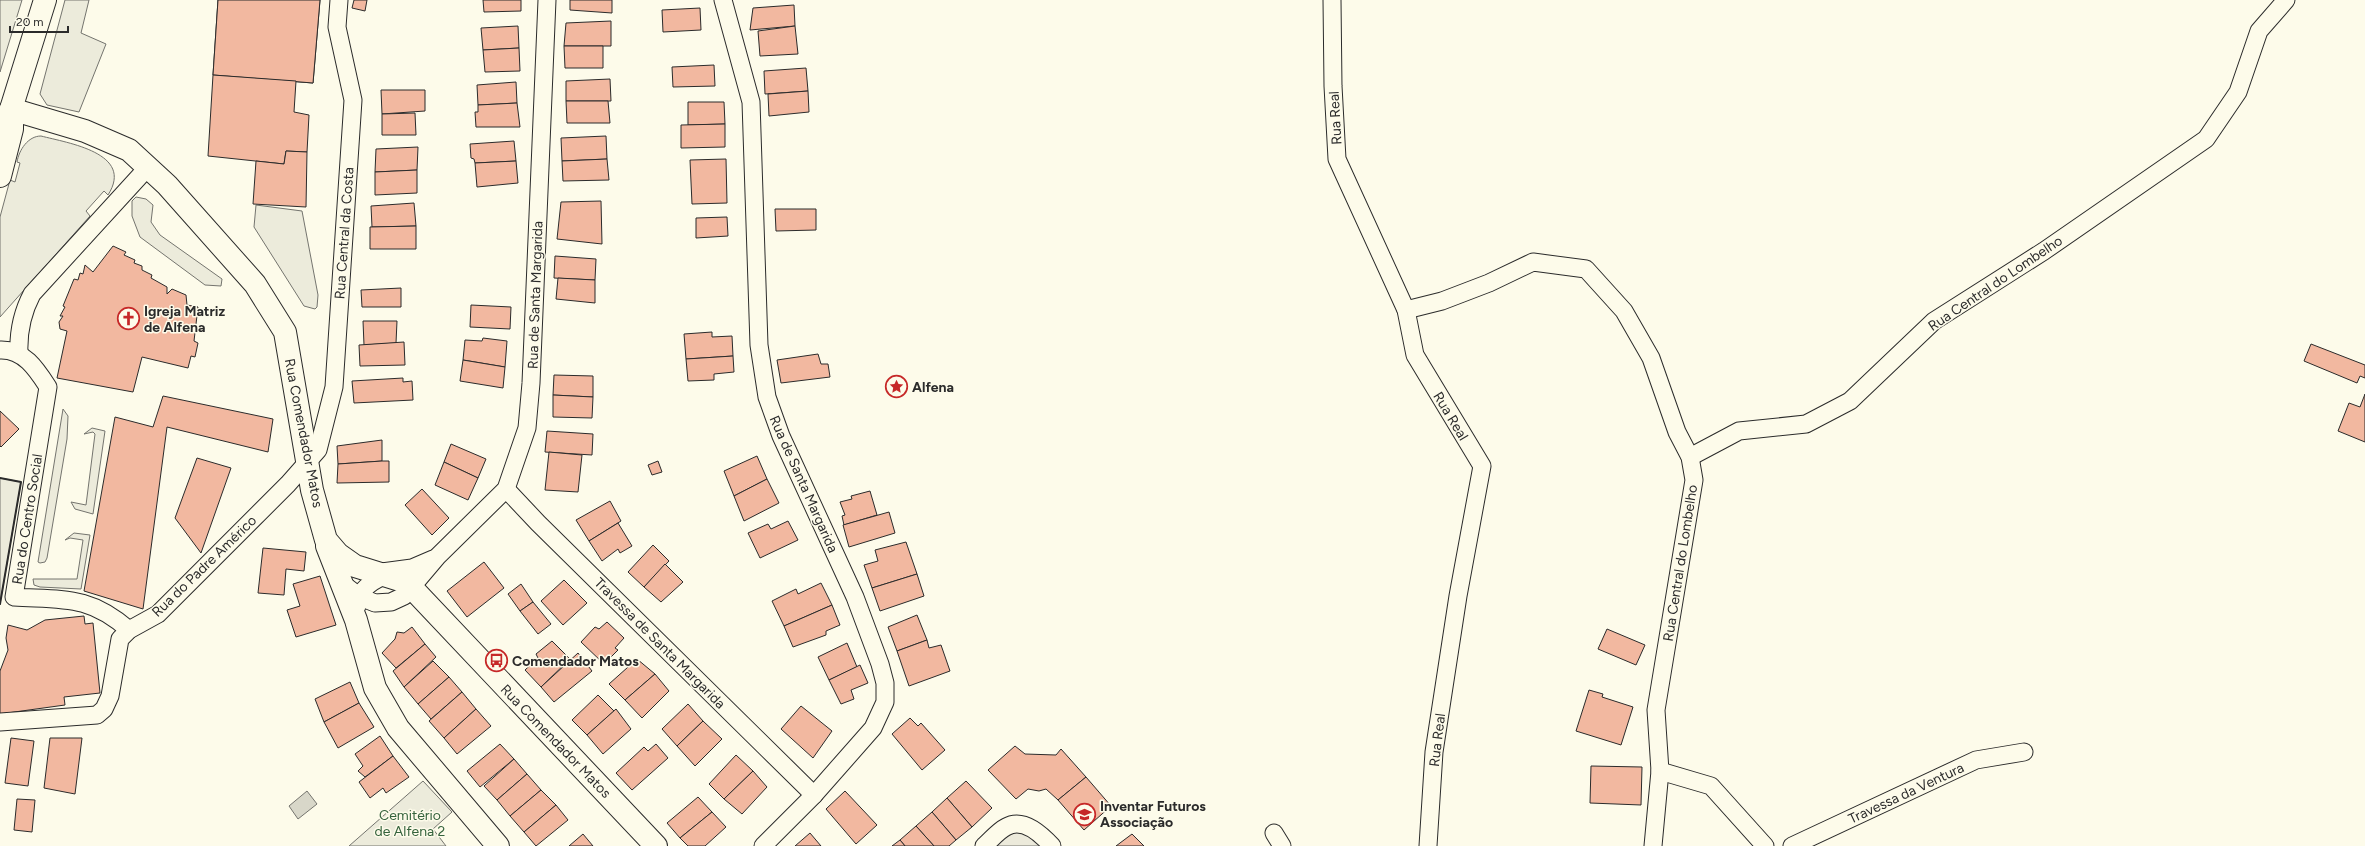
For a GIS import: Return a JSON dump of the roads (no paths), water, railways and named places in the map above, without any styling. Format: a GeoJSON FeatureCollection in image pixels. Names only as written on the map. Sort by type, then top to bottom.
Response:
{"type":"FeatureCollection","features":[{"type":"Feature","properties":{"kind":"street"},"geometry":{"type":"LineString","coordinates":[[0,134],[11,108],[45,0]]}},
{"type":"Feature","properties":{"kind":"street","name":"Rua Central da Costa"},"geometry":{"type":"LineString","coordinates":[[306,462],[318,450],[334,387],[336,362],[353,100],[337,26],[339,0]]}},
{"type":"Feature","properties":{"kind":"street","name":"Rua de Santa Margarida"},"geometry":{"type":"LineString","coordinates":[[351,590],[375,604],[391,602],[404,596],[437,557],[506,489],[527,428],[531,383],[547,0]]}},
{"type":"Feature","properties":{"kind":"street","name":"Rua de Santa Margarida"},"geometry":{"type":"LineString","coordinates":[[724,0],[751,102],[759,345],[767,397],[781,436],[855,597],[880,664],[885,683],[885,702],[873,728],[814,795],[763,846]]}},
{"type":"Feature","properties":{"kind":"street","name":"Rua Real"},"geometry":{"type":"LineString","coordinates":[[1332,0],[1333,86],[1337,159],[1406,310],[1415,355],[1482,466],[1458,596],[1434,752],[1428,846]]}},
{"type":"Feature","properties":{"kind":"street","name":"Rua Central do Lombelho"},"geometry":{"type":"LineString","coordinates":[[1654,846],[1660,771],[1656,710],[1694,480],[1690,457],[1739,431],[1806,424],[1850,401],[1934,321],[2044,251],[2206,139],[2238,92],[2259,31],[2286,0]]}},
{"type":"Feature","properties":{"kind":"street"},"geometry":{"type":"LineString","coordinates":[[0,176],[12,129],[11,108]]}},
{"type":"Feature","properties":{"kind":"street","name":"Rua Comendador Matos"},"geometry":{"type":"LineString","coordinates":[[11,108],[86,131],[129,150],[149,166],[255,284],[285,332],[306,462],[326,540],[338,554],[361,569],[391,574],[412,588],[656,846]]}},
{"type":"Feature","properties":{"kind":"street"},"geometry":{"type":"LineString","coordinates":[[19,354],[20,325],[32,294],[149,166]]}},
{"type":"Feature","properties":{"kind":"street"},"geometry":{"type":"LineString","coordinates":[[1406,310],[1442,301],[1533,262],[1586,268],[1624,311],[1651,358],[1677,432],[1690,457]]}},
{"type":"Feature","properties":{"kind":"street","name":"Rua do Centro Social"},"geometry":{"type":"LineString","coordinates":[[0,350],[19,354],[33,365],[48,387],[14,597],[80,601],[103,610],[129,630]]}},
{"type":"Feature","properties":{"kind":"street","name":"Rua do Padre Américo"},"geometry":{"type":"LineString","coordinates":[[0,722],[97,716],[104,709],[110,696],[120,639],[129,630],[158,614],[288,484],[306,462]]}},
{"type":"Feature","properties":{"kind":"street","name":"Travessa de Santa Margarida"},"geometry":{"type":"LineString","coordinates":[[506,489],[814,795]]}},
{"type":"Feature","properties":{"kind":"street"},"geometry":{"type":"LineString","coordinates":[[326,540],[327,550],[351,590],[356,620],[374,688],[398,728],[498,846]]}},
{"type":"Feature","properties":{"kind":"street","name":"Rua de Santa Margarida"},"geometry":{"type":"LineString","coordinates":[[351,590],[374,580],[426,563],[437,557]]}},
{"type":"Feature","properties":{"kind":"street","name":"Travessa da Ventura"},"geometry":{"type":"LineString","coordinates":[[1792,846],[1976,760],[2024,752]]}},
{"type":"Feature","properties":{"kind":"street"},"geometry":{"type":"LineString","coordinates":[[1660,771],[1711,786],[1765,846]]}},
{"type":"Feature","properties":{"kind":"street"},"geometry":{"type":"LineString","coordinates":[[984,846],[1007,826],[1022,825],[1038,831],[1052,846]]}},
{"type":"Feature","properties":{"kind":"place","name":"Igreja Matriz de Alfena"},"geometry":{"type":"Point","coordinates":[129,319]}},
{"type":"Feature","properties":{"kind":"place","name":"Alfena"},"geometry":{"type":"Point","coordinates":[896,387]}},
{"type":"Feature","properties":{"kind":"place","name":"Comendador Matos"},"geometry":{"type":"Point","coordinates":[496,661]}},
{"type":"Feature","properties":{"kind":"place","name":"Inventar Futuros Associação"},"geometry":{"type":"Point","coordinates":[1085,814]}},
{"type":"Feature","properties":{"kind":"park label","name":"Cemitério de Alfena 2"},"geometry":{"type":"Point","coordinates":[410,824]}}]}
